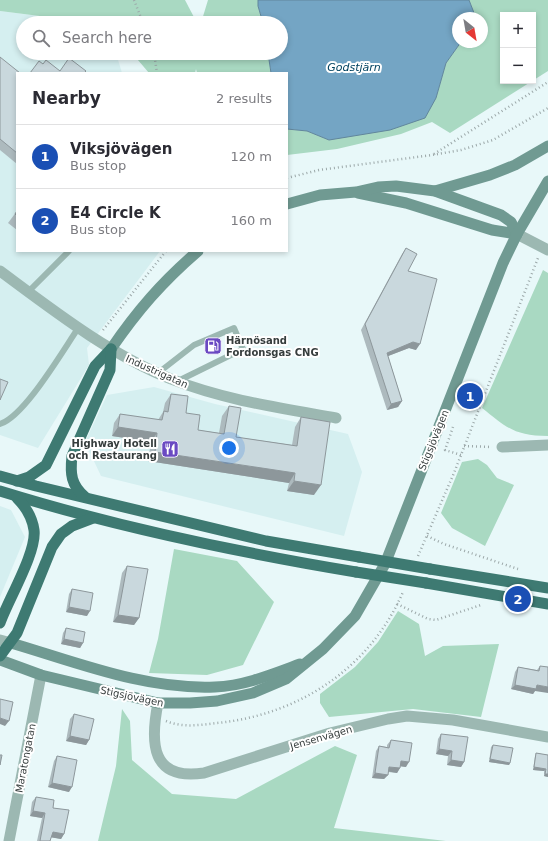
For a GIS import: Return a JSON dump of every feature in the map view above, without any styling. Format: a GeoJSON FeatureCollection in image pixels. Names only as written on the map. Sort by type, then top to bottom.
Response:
{"type":"FeatureCollection","features":[{"type":"Feature","properties":{"kind":"highway"},"geometry":{"type":"LineString","coordinates":[[16,481],[29,477],[46,465],[95,366],[111,349]]}},
{"type":"Feature","properties":{"kind":"highway"},"geometry":{"type":"LineString","coordinates":[[86,498],[76,490],[73,483],[70,470],[72,456],[110,370],[111,349]]}},
{"type":"Feature","properties":{"kind":"highway"},"geometry":{"type":"LineString","coordinates":[[0,476],[266,541],[548,588]]}},
{"type":"Feature","properties":{"kind":"highway"},"geometry":{"type":"LineString","coordinates":[[0,491],[94,518],[273,558],[548,604]]}},
{"type":"Feature","properties":{"kind":"highway"},"geometry":{"type":"LineString","coordinates":[[0,623],[32,547],[34,531],[26,507],[14,496]]}},
{"type":"Feature","properties":{"kind":"highway"},"geometry":{"type":"LineString","coordinates":[[0,656],[5,642],[16,634],[52,547],[61,534],[72,526],[94,518]]}},
{"type":"Feature","properties":{"kind":"main road"},"geometry":{"type":"LineString","coordinates":[[435,191],[490,175],[515,165],[548,146]]}},
{"type":"Feature","properties":{"kind":"main road","name":"Stigsjövägen"},"geometry":{"type":"LineString","coordinates":[[0,660],[41,674],[158,703],[218,701],[253,693],[286,679],[323,649],[355,616],[386,564],[471,341],[503,263],[517,234],[548,181]]}},
{"type":"Feature","properties":{"kind":"main road"},"geometry":{"type":"LineString","coordinates":[[288,204],[320,195],[356,192],[378,187],[396,186],[435,191],[501,215],[511,222],[517,234]]}},
{"type":"Feature","properties":{"kind":"main road"},"geometry":{"type":"LineString","coordinates":[[356,192],[406,203],[492,230],[517,234]]}},
{"type":"Feature","properties":{"kind":"main road"},"geometry":{"type":"LineString","coordinates":[[111,349],[132,318],[158,287],[197,252]]}},
{"type":"Feature","properties":{"kind":"main road","name":"Stigsjövägen"},"geometry":{"type":"LineString","coordinates":[[5,642],[127,677],[180,686],[216,687],[251,681],[306,662]]}},
{"type":"Feature","properties":{"kind":"street"},"geometry":{"type":"LineString","coordinates":[[517,234],[548,250]]}},
{"type":"Feature","properties":{"kind":"street","name":"Industrigatan"},"geometry":{"type":"LineString","coordinates":[[0,271],[111,349],[158,373],[178,381],[236,399],[336,418]]}},
{"type":"Feature","properties":{"kind":"street"},"geometry":{"type":"LineString","coordinates":[[502,447],[548,445]]}},
{"type":"Feature","properties":{"kind":"street","name":"Maratongatan"},"geometry":{"type":"LineString","coordinates":[[9,841],[41,674]]}},
{"type":"Feature","properties":{"kind":"street","name":"Jensenvägen"},"geometry":{"type":"LineString","coordinates":[[158,703],[154,727],[155,751],[162,763],[174,772],[188,776],[204,773],[330,733],[407,716],[453,720],[548,737]]}},
{"type":"Feature","properties":{"kind":"lane"},"geometry":{"type":"LineString","coordinates":[[28,292],[68,252]]}},
{"type":"Feature","properties":{"kind":"lane"},"geometry":{"type":"LineString","coordinates":[[0,424],[7,421],[30,398],[79,327]]}},
{"type":"Feature","properties":{"kind":"lane"},"geometry":{"type":"LineString","coordinates":[[158,373],[194,345],[234,328],[243,349],[178,381]]}},
{"type":"Feature","properties":{"kind":"path"},"geometry":{"type":"LineString","coordinates":[[134,0],[140,16]]}},
{"type":"Feature","properties":{"kind":"path"},"geometry":{"type":"LineString","coordinates":[[155,60],[158,72]]}},
{"type":"Feature","properties":{"kind":"path"},"geometry":{"type":"LineString","coordinates":[[432,155],[548,82]]}},
{"type":"Feature","properties":{"kind":"path"},"geometry":{"type":"LineString","coordinates":[[288,178],[319,170],[461,150],[493,140],[548,108]]}},
{"type":"Feature","properties":{"kind":"path"},"geometry":{"type":"LineString","coordinates":[[96,339],[119,308],[165,252]]}},
{"type":"Feature","properties":{"kind":"path"},"geometry":{"type":"LineString","coordinates":[[464,446],[502,447]]}},
{"type":"Feature","properties":{"kind":"path"},"geometry":{"type":"LineString","coordinates":[[445,450],[461,455]]}},
{"type":"Feature","properties":{"kind":"path"},"geometry":{"type":"LineString","coordinates":[[427,536],[450,547],[519,570]]}},
{"type":"Feature","properties":{"kind":"path"},"geometry":{"type":"LineString","coordinates":[[397,604],[422,616],[436,620],[484,604]]}},
{"type":"Feature","properties":{"kind":"shaded area"},"geometry":{"type":"Polygon","coordinates":[[[0,11],[40,16],[16,16],[16,60],[118,60],[122,72],[16,72],[16,252],[159,252],[87,348],[89,365],[38,448],[0,435],[0,11]]]}},
{"type":"Feature","properties":{"kind":"shaded area"},"geometry":{"type":"Polygon","coordinates":[[[154,387],[215,404],[348,434],[362,472],[344,536],[101,476],[85,442],[107,395],[154,387]]]}},
{"type":"Feature","properties":{"kind":"shaded area"},"geometry":{"type":"Polygon","coordinates":[[[0,506],[11,510],[25,537],[0,597],[0,506]]]}},
{"type":"Feature","properties":{"kind":"green space"},"geometry":{"type":"Polygon","coordinates":[[[0,0],[185,0],[193,16],[40,16],[0,11],[0,0]]]}},
{"type":"Feature","properties":{"kind":"green space"},"geometry":{"type":"Polygon","coordinates":[[[208,0],[258,0],[261,16],[203,16],[208,0]]]}},
{"type":"Feature","properties":{"kind":"green space"},"geometry":{"type":"Polygon","coordinates":[[[469,0],[548,0],[548,71],[536,78],[536,12],[500,12],[500,84],[527,84],[450,133],[432,122],[401,134],[337,149],[288,155],[288,129],[307,131],[329,140],[436,98],[446,63],[457,48],[488,48],[488,12],[474,12],[469,0]]]}},
{"type":"Feature","properties":{"kind":"green space"},"geometry":{"type":"Polygon","coordinates":[[[138,60],[269,60],[271,72],[197,72],[196,69],[195,72],[148,72],[138,60]]]}},
{"type":"Feature","properties":{"kind":"green space"},"geometry":{"type":"Polygon","coordinates":[[[543,270],[548,273],[548,436],[537,436],[512,430],[482,408],[543,270]]]}},
{"type":"Feature","properties":{"kind":"green space"},"geometry":{"type":"Polygon","coordinates":[[[478,459],[487,465],[497,478],[514,485],[485,546],[452,528],[441,513],[462,462],[478,459]]]}},
{"type":"Feature","properties":{"kind":"green space"},"geometry":{"type":"Polygon","coordinates":[[[174,549],[237,561],[274,602],[243,665],[207,675],[149,673],[158,639],[174,549]]]}},
{"type":"Feature","properties":{"kind":"green space"},"geometry":{"type":"Polygon","coordinates":[[[398,611],[419,624],[425,656],[443,646],[499,644],[481,717],[413,709],[329,717],[320,703],[320,694],[355,667],[378,642],[398,611]]]}},
{"type":"Feature","properties":{"kind":"green space"},"geometry":{"type":"Polygon","coordinates":[[[122,709],[130,721],[132,760],[172,794],[236,799],[335,746],[357,755],[334,828],[446,841],[98,841],[116,766],[122,709]]]}},
{"type":"Feature","properties":{"kind":"water","name":"Godstjärn"},"geometry":{"type":"Polygon","coordinates":[[[258,0],[469,0],[474,12],[452,12],[452,48],[457,48],[446,63],[436,98],[425,118],[390,130],[329,140],[307,131],[288,129],[288,72],[271,72],[269,60],[288,60],[288,16],[261,16],[258,0]]]}},
{"type":"Feature","properties":{"kind":"building"},"geometry":{"type":"Polygon","coordinates":[[[0,57],[19,72],[16,72],[16,152],[0,139],[0,57]]]}},
{"type":"Feature","properties":{"kind":"building"},"geometry":{"type":"Polygon","coordinates":[[[46,60],[60,71],[68,60],[72,60],[86,71],[31,72],[39,61],[43,64],[46,60]]]}},
{"type":"Feature","properties":{"kind":"building"},"geometry":{"type":"Polygon","coordinates":[[[406,248],[417,254],[408,271],[437,279],[420,344],[413,342],[387,353],[402,401],[391,404],[365,324],[406,248]]]}},
{"type":"Feature","properties":{"kind":"building"},"geometry":{"type":"Polygon","coordinates":[[[0,379],[8,382],[0,400],[0,379]]]}},
{"type":"Feature","properties":{"kind":"building","name":"Highway Hotell och Restaurang"},"geometry":{"type":"Polygon","coordinates":[[[171,394],[188,396],[186,413],[200,415],[198,430],[224,434],[229,406],[241,408],[236,437],[297,446],[301,417],[330,422],[321,485],[294,481],[295,473],[155,452],[157,433],[118,427],[120,414],[162,420],[164,411],[168,412],[171,394]]]}},
{"type":"Feature","properties":{"kind":"building"},"geometry":{"type":"Polygon","coordinates":[[[127,566],[148,569],[139,618],[118,615],[127,566]]]}},
{"type":"Feature","properties":{"kind":"building"},"geometry":{"type":"Polygon","coordinates":[[[72,589],[93,593],[90,611],[69,607],[72,589]]]}},
{"type":"Feature","properties":{"kind":"building"},"geometry":{"type":"Polygon","coordinates":[[[66,628],[85,632],[83,643],[64,639],[66,628]]]}},
{"type":"Feature","properties":{"kind":"building"},"geometry":{"type":"Polygon","coordinates":[[[540,666],[548,667],[548,687],[537,685],[536,689],[515,685],[518,667],[539,671],[540,666]]]}},
{"type":"Feature","properties":{"kind":"building"},"geometry":{"type":"Polygon","coordinates":[[[0,699],[13,702],[9,721],[0,718],[0,699]]]}},
{"type":"Feature","properties":{"kind":"building"},"geometry":{"type":"Polygon","coordinates":[[[74,714],[94,719],[89,740],[70,736],[74,714]]]}},
{"type":"Feature","properties":{"kind":"building"},"geometry":{"type":"Polygon","coordinates":[[[441,734],[468,737],[464,762],[451,760],[452,751],[439,749],[441,734]]]}},
{"type":"Feature","properties":{"kind":"building"},"geometry":{"type":"Polygon","coordinates":[[[391,740],[412,743],[409,762],[401,761],[400,768],[389,767],[388,775],[375,773],[379,746],[389,748],[391,740]]]}},
{"type":"Feature","properties":{"kind":"building"},"geometry":{"type":"Polygon","coordinates":[[[493,745],[513,748],[510,763],[490,759],[493,745]]]}},
{"type":"Feature","properties":{"kind":"building"},"geometry":{"type":"Polygon","coordinates":[[[536,753],[548,755],[548,774],[545,774],[546,769],[534,767],[536,753]]]}},
{"type":"Feature","properties":{"kind":"building"},"geometry":{"type":"Polygon","coordinates":[[[57,756],[77,760],[72,787],[52,783],[57,756]]]}},
{"type":"Feature","properties":{"kind":"building"},"geometry":{"type":"Polygon","coordinates":[[[36,797],[54,800],[53,808],[69,810],[64,834],[53,832],[50,841],[40,841],[45,813],[33,811],[36,797]]]}},
{"type":"Feature","properties":{"kind":"place","name":"Härnösand Fordonsgas CNG"},"geometry":{"type":"Point","coordinates":[213,346]}},
{"type":"Feature","properties":{"kind":"place","name":"Viksjövägen"},"geometry":{"type":"Point","coordinates":[470,396]}},
{"type":"Feature","properties":{"kind":"place","name":"Highway Hotell och Restaurang"},"geometry":{"type":"Point","coordinates":[170,449]}},
{"type":"Feature","properties":{"kind":"place","name":"E4 Circle K"},"geometry":{"type":"Point","coordinates":[518,599]}}]}
